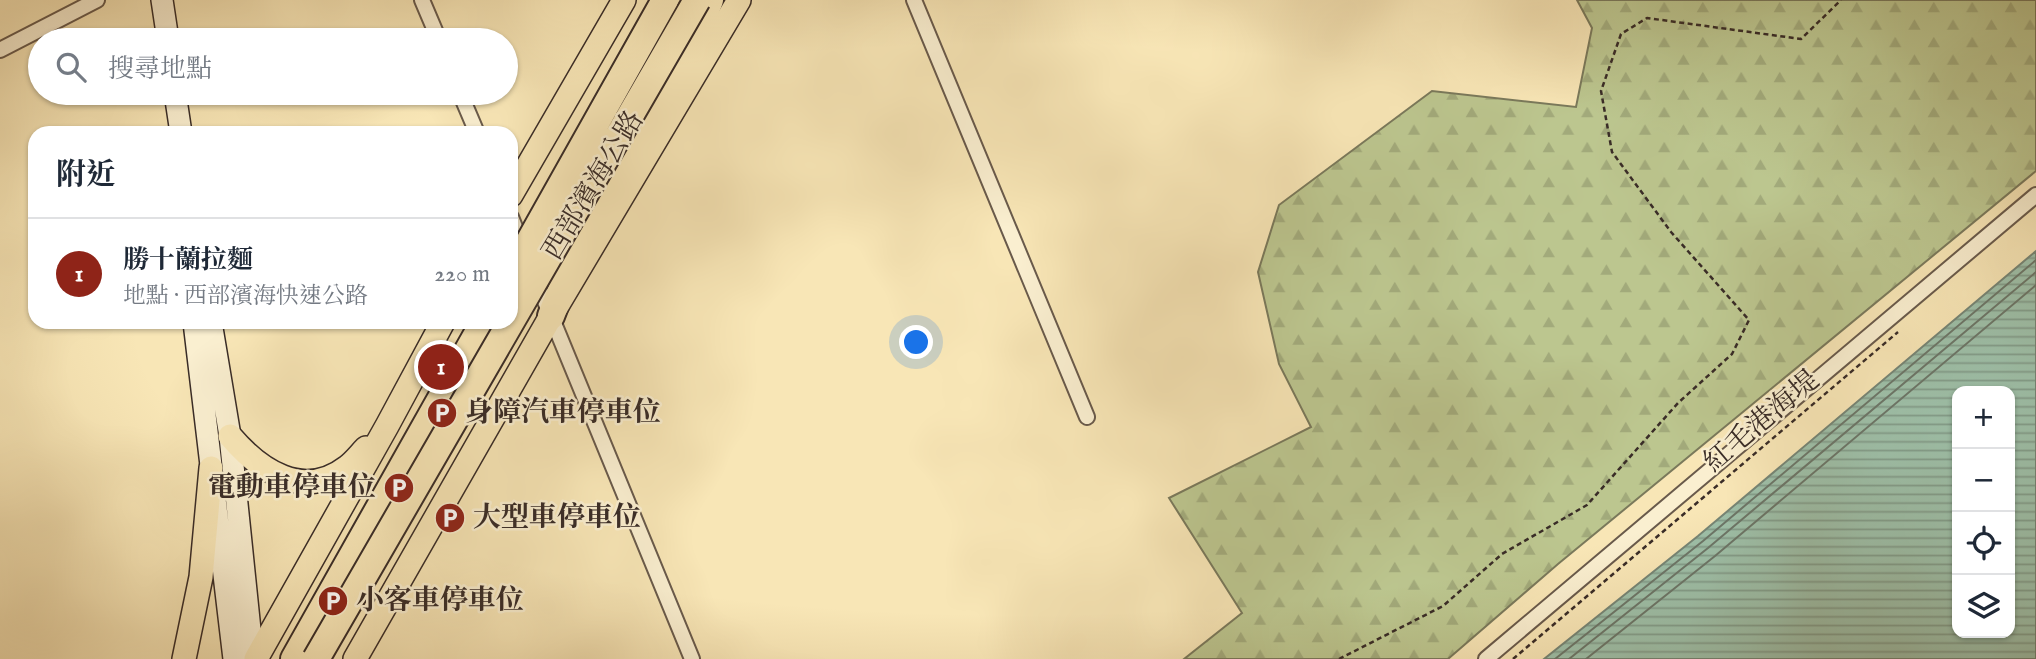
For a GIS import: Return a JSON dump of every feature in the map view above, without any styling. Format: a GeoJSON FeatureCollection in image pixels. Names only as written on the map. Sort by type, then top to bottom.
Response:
{"type":"FeatureCollection","features":[{"type":"Feature","properties":{"kind":"highway"},"geometry":{"type":"LineString","coordinates":[[518,262],[666,0]]}},
{"type":"Feature","properties":{"kind":"highway"},"geometry":{"type":"LineString","coordinates":[[518,310],[697,0]]}},
{"type":"Feature","properties":{"kind":"highway"},"geometry":{"type":"LineString","coordinates":[[551,316],[585,228],[694,41],[710,0]]}},
{"type":"Feature","properties":{"kind":"highway"},"geometry":{"type":"LineString","coordinates":[[295,659],[480,329]]}},
{"type":"Feature","properties":{"kind":"highway"},"geometry":{"type":"LineString","coordinates":[[316,659],[507,329]]}},
{"type":"Feature","properties":{"kind":"main road"},"geometry":{"type":"LineString","coordinates":[[518,183],[624,0]]}},
{"type":"Feature","properties":{"kind":"main road","name":"西部濱海公路"},"geometry":{"type":"LineString","coordinates":[[357,657],[551,316],[739,0]]}},
{"type":"Feature","properties":{"kind":"main road"},"geometry":{"type":"LineString","coordinates":[[254,659],[439,329]]}},
{"type":"Feature","properties":{"kind":"main road"},"geometry":{"type":"LineString","coordinates":[[230,436],[247,456],[275,475],[295,481],[312,481],[331,477],[347,467],[387,426]]}},
{"type":"Feature","properties":{"kind":"main road"},"geometry":{"type":"LineString","coordinates":[[184,659],[201,577],[211,468]]}},
{"type":"Feature","properties":{"kind":"street"},"geometry":{"type":"LineString","coordinates":[[43,28],[97,0]]}},
{"type":"Feature","properties":{"kind":"street"},"geometry":{"type":"LineString","coordinates":[[162,0],[166,28]]}},
{"type":"Feature","properties":{"kind":"street"},"geometry":{"type":"LineString","coordinates":[[422,0],[434,28]]}},
{"type":"Feature","properties":{"kind":"street"},"geometry":{"type":"LineString","coordinates":[[914,0],[1087,417]]}},
{"type":"Feature","properties":{"kind":"street"},"geometry":{"type":"LineString","coordinates":[[0,50],[28,36]]}},
{"type":"Feature","properties":{"kind":"street"},"geometry":{"type":"LineString","coordinates":[[177,105],[180,126]]}},
{"type":"Feature","properties":{"kind":"street"},"geometry":{"type":"LineString","coordinates":[[465,105],[474,126]]}},
{"type":"Feature","properties":{"kind":"street"},"geometry":{"type":"LineString","coordinates":[[1486,659],[2036,195]]}},
{"type":"Feature","properties":{"kind":"street"},"geometry":{"type":"LineString","coordinates":[[518,235],[692,659]]}},
{"type":"Feature","properties":{"kind":"street"},"geometry":{"type":"LineString","coordinates":[[195,329],[234,659]]}},
{"type":"Feature","properties":{"kind":"street"},"geometry":{"type":"LineString","coordinates":[[212,329],[230,436],[254,659]]}},
{"type":"Feature","properties":{"kind":"path"},"geometry":{"type":"LineString","coordinates":[[1339,659],[1443,606],[1502,554],[1587,505],[1678,404],[1732,354],[1749,320],[1671,232],[1612,152],[1601,91],[1621,34],[1647,18],[1801,39],[1841,0]]}},
{"type":"Feature","properties":{"kind":"path","name":"紅毛港海堤"},"geometry":{"type":"LineString","coordinates":[[1514,659],[1901,329]]}},
{"type":"Feature","properties":{"kind":"green space"},"geometry":{"type":"Polygon","coordinates":[[[1577,0],[2036,0],[2036,171],[1558,564],[1448,659],[1184,659],[1242,613],[1169,498],[1311,427],[1279,364],[1258,272],[1279,205],[1432,91],[1576,107],[1592,28],[1577,0]]]}},
{"type":"Feature","properties":{"kind":"water"},"geometry":{"type":"Polygon","coordinates":[[[2036,251],[2036,659],[1544,659],[1698,536],[2036,251]]]}},
{"type":"Feature","properties":{"kind":"place","name":"勝十蘭拉麵"},"geometry":{"type":"Point","coordinates":[441,367]}},
{"type":"Feature","properties":{"kind":"place","name":"身障汽車停車位"},"geometry":{"type":"Point","coordinates":[442,413]}},
{"type":"Feature","properties":{"kind":"place","name":"電動車停車位"},"geometry":{"type":"Point","coordinates":[399,488]}},
{"type":"Feature","properties":{"kind":"place","name":"大型車停車位"},"geometry":{"type":"Point","coordinates":[450,518]}},
{"type":"Feature","properties":{"kind":"place","name":"小客車停車位"},"geometry":{"type":"Point","coordinates":[333,601]}}]}
